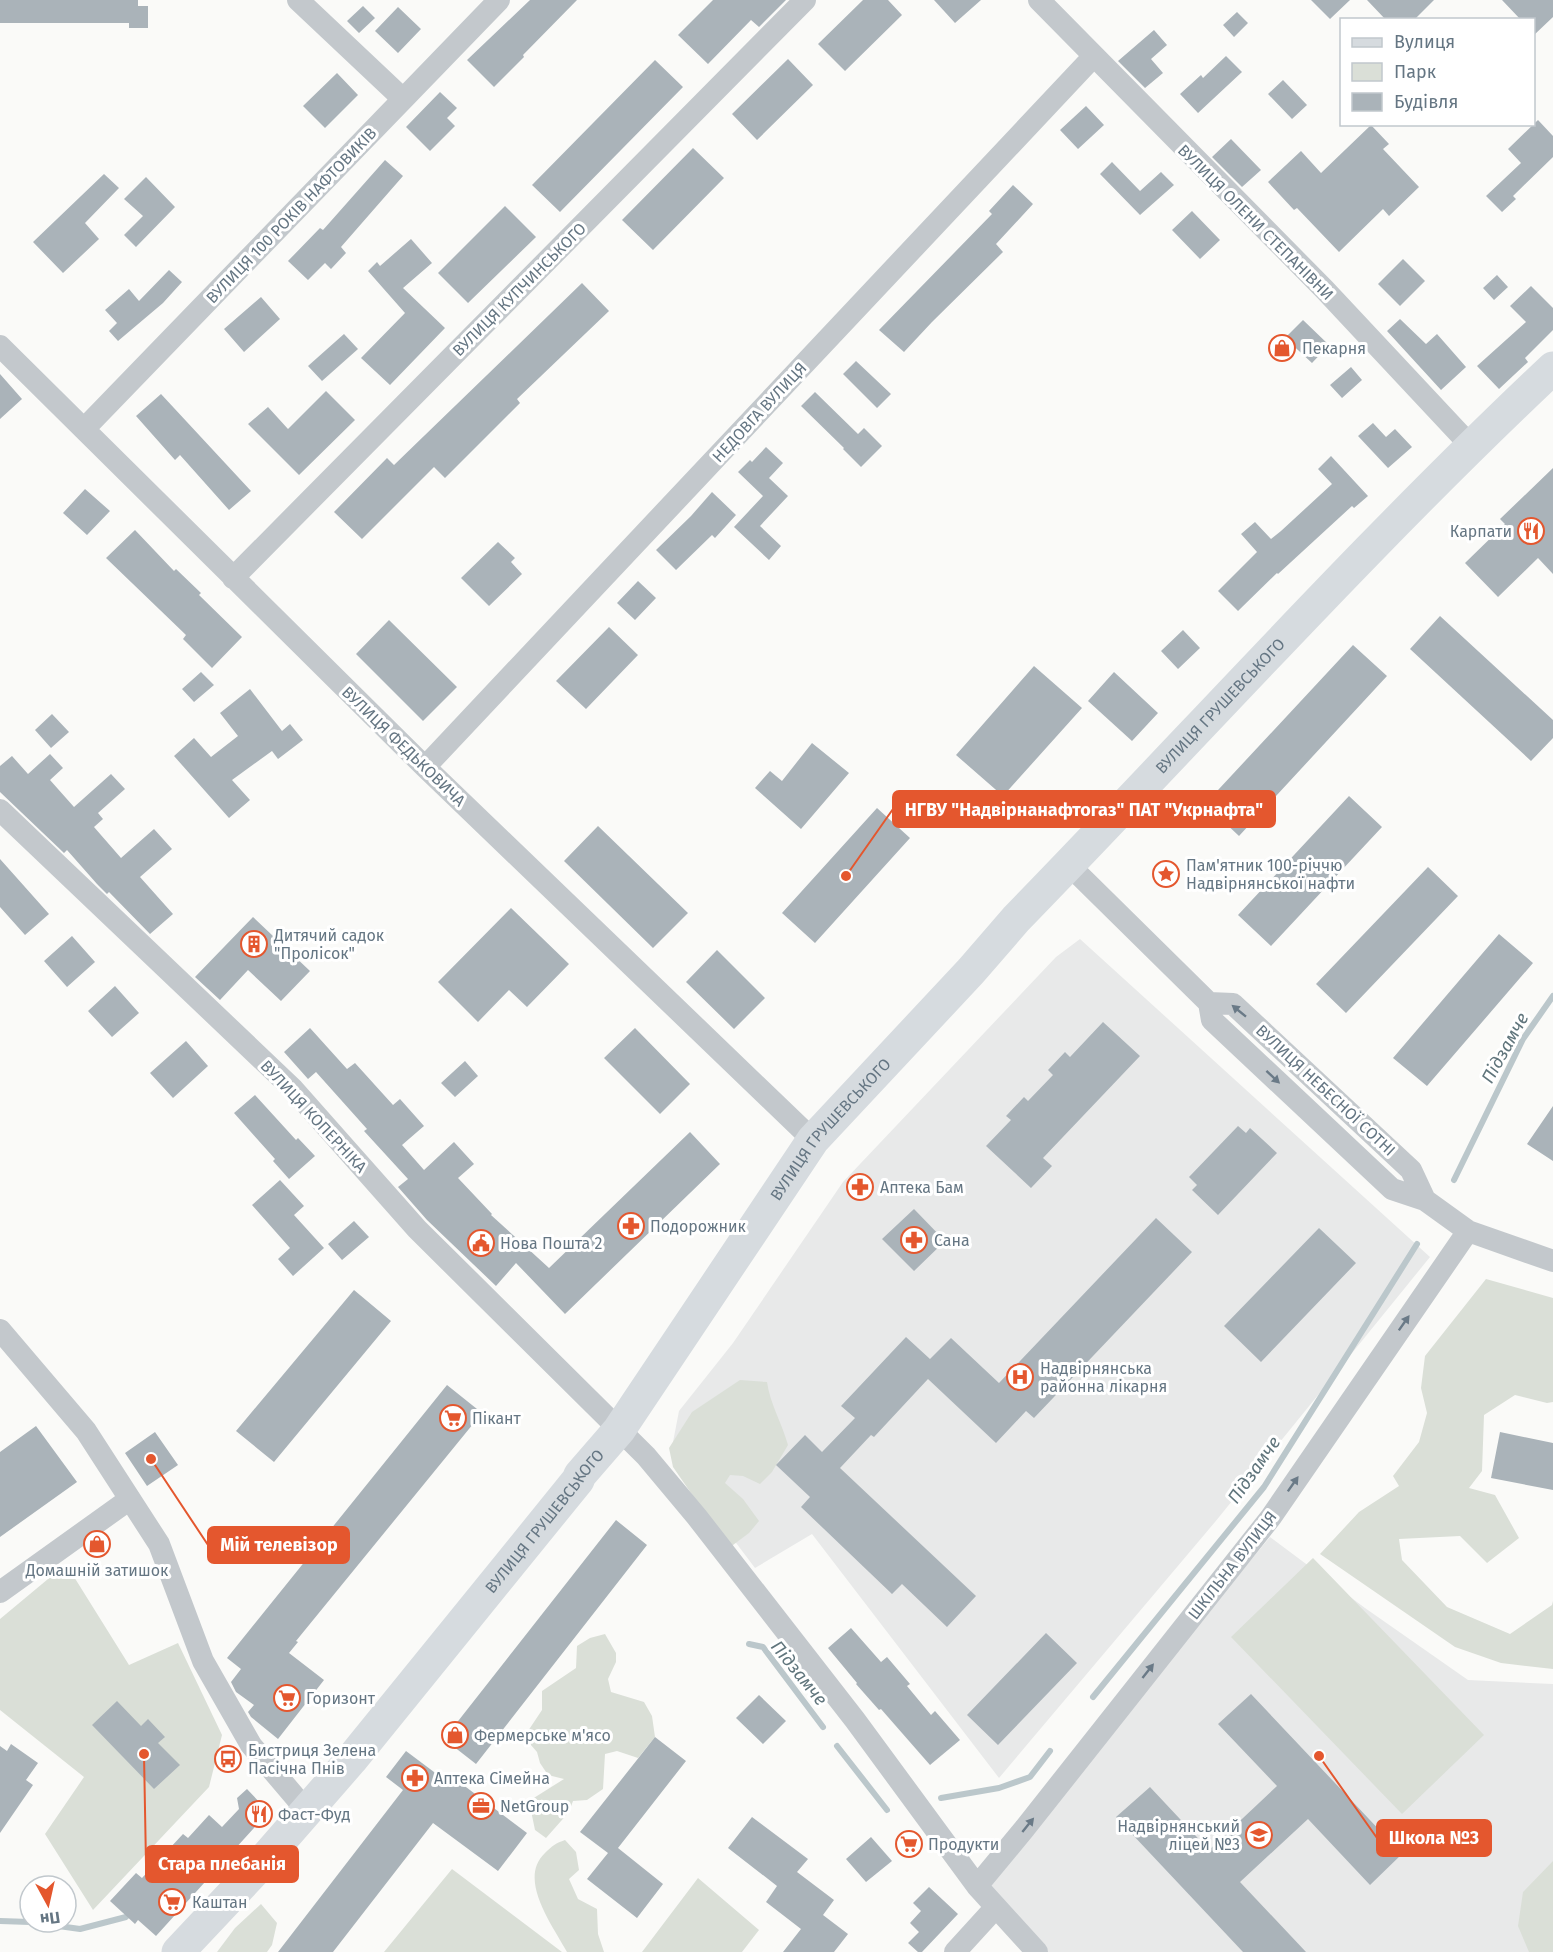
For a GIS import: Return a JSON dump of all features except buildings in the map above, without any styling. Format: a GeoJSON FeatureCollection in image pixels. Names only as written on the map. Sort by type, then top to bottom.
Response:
{"type":"FeatureCollection","features":[{"type":"Feature","properties":{"kind":"street"},"geometry":{"type":"LineString","coordinates":[[298,0],[404,99]]}},
{"type":"Feature","properties":{"kind":"street","name":"ВУЛИЦЯ 100 РОКІВ НАФТОВИКІВ"},"geometry":{"type":"LineString","coordinates":[[84,429],[499,0]]}},
{"type":"Feature","properties":{"kind":"street","name":"ВУЛИЦЯ КУПЧИНСЬКОГО"},"geometry":{"type":"LineString","coordinates":[[233,578],[806,0]]}},
{"type":"Feature","properties":{"kind":"street","name":"ВУЛИЦЯ ОЛЕНИ СТЕПАНІВНИ"},"geometry":{"type":"LineString","coordinates":[[1039,0],[1325,290],[1471,446]]}},
{"type":"Feature","properties":{"kind":"street","name":"НЕДОВГА ВУЛИЦЯ"},"geometry":{"type":"LineString","coordinates":[[424,767],[1093,57]]}},
{"type":"Feature","properties":{"kind":"street","name":"ВУЛИЦЯ ФЕДЬКОВИЧА"},"geometry":{"type":"LineString","coordinates":[[0,346],[424,767],[813,1140]]}},
{"type":"Feature","properties":{"kind":"street","name":"ВУЛИЦЯ ГРУШЕВСЬКОГО"},"geometry":{"type":"LineString","coordinates":[[178,1952],[358,1751],[580,1475],[620,1430],[813,1140],[1016,919],[1332,586],[1471,446],[1553,368]]}},
{"type":"Feature","properties":{"kind":"street","name":"ВУЛИЦЯ КОПЕРНІКА"},"geometry":{"type":"LineString","coordinates":[[0,810],[292,1089],[417,1229],[646,1456],[697,1517],[855,1720],[977,1886],[1037,1952]]}},
{"type":"Feature","properties":{"kind":"street","name":"ВУЛИЦЯ НЕБЕСНОЇ СОТНІ"},"geometry":{"type":"LineString","coordinates":[[1069,865],[1209,1003],[1212,1020],[1392,1189],[1425,1200],[1468,1231],[1553,1261]]}},
{"type":"Feature","properties":{"kind":"street","name":"ШКІЛЬНА ВУЛИЦЯ"},"geometry":{"type":"LineString","coordinates":[[977,1886],[1271,1517],[1468,1231]]}},
{"type":"Feature","properties":{"kind":"street"},"geometry":{"type":"LineString","coordinates":[[0,1330],[86,1431],[130,1498],[159,1544],[203,1661],[240,1727],[251,1746],[307,1810]]}},
{"type":"Feature","properties":{"kind":"street"},"geometry":{"type":"LineString","coordinates":[[0,1592],[130,1498]]}},
{"type":"Feature","properties":{"kind":"street"},"geometry":{"type":"LineString","coordinates":[[955,1952],[996,1907]]}},
{"type":"Feature","properties":{"kind":"shaded area","name":"Надвірнянська районна лікарня"},"geometry":{"type":"Polygon","coordinates":[[[1080,939],[1430,1257],[1215,1522],[999,1778],[812,1534],[755,1568],[684,1474],[673,1442],[679,1411],[733,1343],[843,1182],[1056,957],[1080,939]]]}},
{"type":"Feature","properties":{"kind":"shaded area"},"geometry":{"type":"Polygon","coordinates":[[[1270,1537],[1365,1608],[1468,1680],[1553,1684],[1553,1952],[1042,1952],[982,1885],[1270,1537]]]}},
{"type":"Feature","properties":{"kind":"green space"},"geometry":{"type":"Polygon","coordinates":[[[1486,1279],[1553,1298],[1553,1402],[1547,1403],[1515,1395],[1484,1415],[1482,1471],[1469,1488],[1495,1495],[1519,1538],[1487,1563],[1460,1536],[1399,1539],[1402,1560],[1447,1607],[1510,1634],[1552,1605],[1553,1601],[1553,1669],[1501,1663],[1455,1647],[1320,1554],[1359,1512],[1399,1486],[1393,1476],[1419,1442],[1427,1413],[1421,1388],[1425,1356],[1486,1279]]]}},
{"type":"Feature","properties":{"kind":"green space"},"geometry":{"type":"Polygon","coordinates":[[[740,1380],[767,1382],[788,1445],[772,1472],[760,1484],[743,1476],[730,1475],[725,1483],[743,1499],[759,1521],[749,1533],[729,1548],[673,1467],[669,1448],[692,1412],[740,1380]]]}},
{"type":"Feature","properties":{"kind":"green space"},"geometry":{"type":"Polygon","coordinates":[[[1313,1558],[1484,1735],[1402,1814],[1231,1637],[1313,1558]]]}},
{"type":"Feature","properties":{"kind":"green space"},"geometry":{"type":"Polygon","coordinates":[[[66,1564],[129,1665],[178,1643],[222,1735],[209,1787],[93,1910],[78,1886],[78,1874],[70,1874],[45,1834],[84,1777],[0,1710],[0,1619],[66,1564]]]}},
{"type":"Feature","properties":{"kind":"green space"},"geometry":{"type":"Polygon","coordinates":[[[605,1634],[616,1653],[616,1662],[608,1679],[611,1692],[644,1702],[652,1716],[655,1737],[638,1758],[617,1751],[605,1754],[603,1789],[587,1800],[573,1801],[569,1812],[546,1838],[535,1830],[529,1801],[564,1779],[548,1775],[540,1763],[537,1752],[524,1737],[542,1710],[542,1691],[576,1668],[577,1646],[590,1638],[605,1634]]]}},
{"type":"Feature","properties":{"kind":"green space"},"geometry":{"type":"Polygon","coordinates":[[[565,1840],[576,1852],[579,1870],[569,1879],[578,1899],[597,1909],[598,1934],[604,1952],[567,1952],[540,1902],[536,1889],[537,1864],[550,1848],[565,1840]]]}},
{"type":"Feature","properties":{"kind":"green space"},"geometry":{"type":"Polygon","coordinates":[[[1553,1861],[1553,1952],[1529,1952],[1518,1926],[1523,1892],[1553,1861]]]}},
{"type":"Feature","properties":{"kind":"green space"},"geometry":{"type":"Polygon","coordinates":[[[452,1869],[562,1952],[384,1952],[452,1869]]]}},
{"type":"Feature","properties":{"kind":"green space"},"geometry":{"type":"Polygon","coordinates":[[[698,1878],[759,1930],[742,1952],[642,1952],[698,1878]]]}},
{"type":"Feature","properties":{"kind":"green space"},"geometry":{"type":"Polygon","coordinates":[[[261,1904],[277,1923],[272,1945],[267,1952],[217,1952],[235,1928],[261,1904]]]}},
{"type":"Feature","properties":{"kind":"waterway","name":"Підзамче"},"geometry":{"type":"LineString","coordinates":[[1454,1180],[1523,1039],[1553,996]]}},
{"type":"Feature","properties":{"kind":"waterway","name":"Підзамче"},"geometry":{"type":"LineString","coordinates":[[1093,1697],[1264,1487],[1417,1244]]}},
{"type":"Feature","properties":{"kind":"waterway","name":"Підзамче"},"geometry":{"type":"LineString","coordinates":[[749,1644],[763,1647],[823,1727]]}},
{"type":"Feature","properties":{"kind":"waterway","name":"Підзамче"},"geometry":{"type":"LineString","coordinates":[[837,1746],[887,1810]]}},
{"type":"Feature","properties":{"kind":"waterway","name":"Підзамче"},"geometry":{"type":"LineString","coordinates":[[941,1798],[999,1788],[1030,1777],[1050,1751]]}},
{"type":"Feature","properties":{"kind":"waterway","name":"Підзамче"},"geometry":{"type":"LineString","coordinates":[[78,1929],[126,1917]]}},
{"type":"Feature","properties":{"kind":"waterway","name":"Підзамче"},"geometry":{"type":"LineString","coordinates":[[0,1921],[18,1922]]}},
{"type":"Feature","properties":{"kind":"place","name":"Пекарня"},"geometry":{"type":"Point","coordinates":[1282,348]}},
{"type":"Feature","properties":{"kind":"place","name":"Карпати"},"geometry":{"type":"Point","coordinates":[1531,531]}},
{"type":"Feature","properties":{"kind":"place","name":"Пам'ятник 100-річчю Надвірнянської нафти"},"geometry":{"type":"Point","coordinates":[1166,874]}},
{"type":"Feature","properties":{"kind":"place","name":"НГВУ \"Надвірнанафтогаз\" ПАТ \"Укрнафта\""},"geometry":{"type":"Point","coordinates":[846,876]}},
{"type":"Feature","properties":{"kind":"place","name":"Дитячий садок \"Пролісок\""},"geometry":{"type":"Point","coordinates":[254,944]}},
{"type":"Feature","properties":{"kind":"place","name":"Аптека Бам"},"geometry":{"type":"Point","coordinates":[860,1187]}},
{"type":"Feature","properties":{"kind":"place","name":"Подорожник"},"geometry":{"type":"Point","coordinates":[631,1226]}},
{"type":"Feature","properties":{"kind":"place","name":"Сана"},"geometry":{"type":"Point","coordinates":[914,1240]}},
{"type":"Feature","properties":{"kind":"place","name":"Нова Пошта 2"},"geometry":{"type":"Point","coordinates":[481,1243]}},
{"type":"Feature","properties":{"kind":"place","name":"Надвірнянська районна лікарня"},"geometry":{"type":"Point","coordinates":[1020,1377]}},
{"type":"Feature","properties":{"kind":"place","name":"Пікант"},"geometry":{"type":"Point","coordinates":[453,1418]}},
{"type":"Feature","properties":{"kind":"place","name":"Мій телевізор"},"geometry":{"type":"Point","coordinates":[151,1459]}},
{"type":"Feature","properties":{"kind":"place","name":"Домашній затишок"},"geometry":{"type":"Point","coordinates":[97,1544]}},
{"type":"Feature","properties":{"kind":"place","name":"Горизонт"},"geometry":{"type":"Point","coordinates":[287,1698]}},
{"type":"Feature","properties":{"kind":"place","name":"Фермерське м'ясо"},"geometry":{"type":"Point","coordinates":[455,1735]}},
{"type":"Feature","properties":{"kind":"place","name":"Стара плебанія"},"geometry":{"type":"Point","coordinates":[144,1754]}},
{"type":"Feature","properties":{"kind":"place","name":"Школа №3"},"geometry":{"type":"Point","coordinates":[1319,1756]}},
{"type":"Feature","properties":{"kind":"place","name":"Бистриця Зелена Пасічна Пнів"},"geometry":{"type":"Point","coordinates":[228,1759]}},
{"type":"Feature","properties":{"kind":"place","name":"Аптека Сімейна"},"geometry":{"type":"Point","coordinates":[415,1778]}},
{"type":"Feature","properties":{"kind":"place","name":"NetGroup"},"geometry":{"type":"Point","coordinates":[481,1806]}},
{"type":"Feature","properties":{"kind":"place","name":"Фаст-Фуд"},"geometry":{"type":"Point","coordinates":[259,1814]}},
{"type":"Feature","properties":{"kind":"place","name":"Надвірнянський ліцей №3"},"geometry":{"type":"Point","coordinates":[1259,1835]}},
{"type":"Feature","properties":{"kind":"place","name":"Продукти"},"geometry":{"type":"Point","coordinates":[909,1844]}},
{"type":"Feature","properties":{"kind":"place","name":"Каштан"},"geometry":{"type":"Point","coordinates":[172,1902]}}]}
